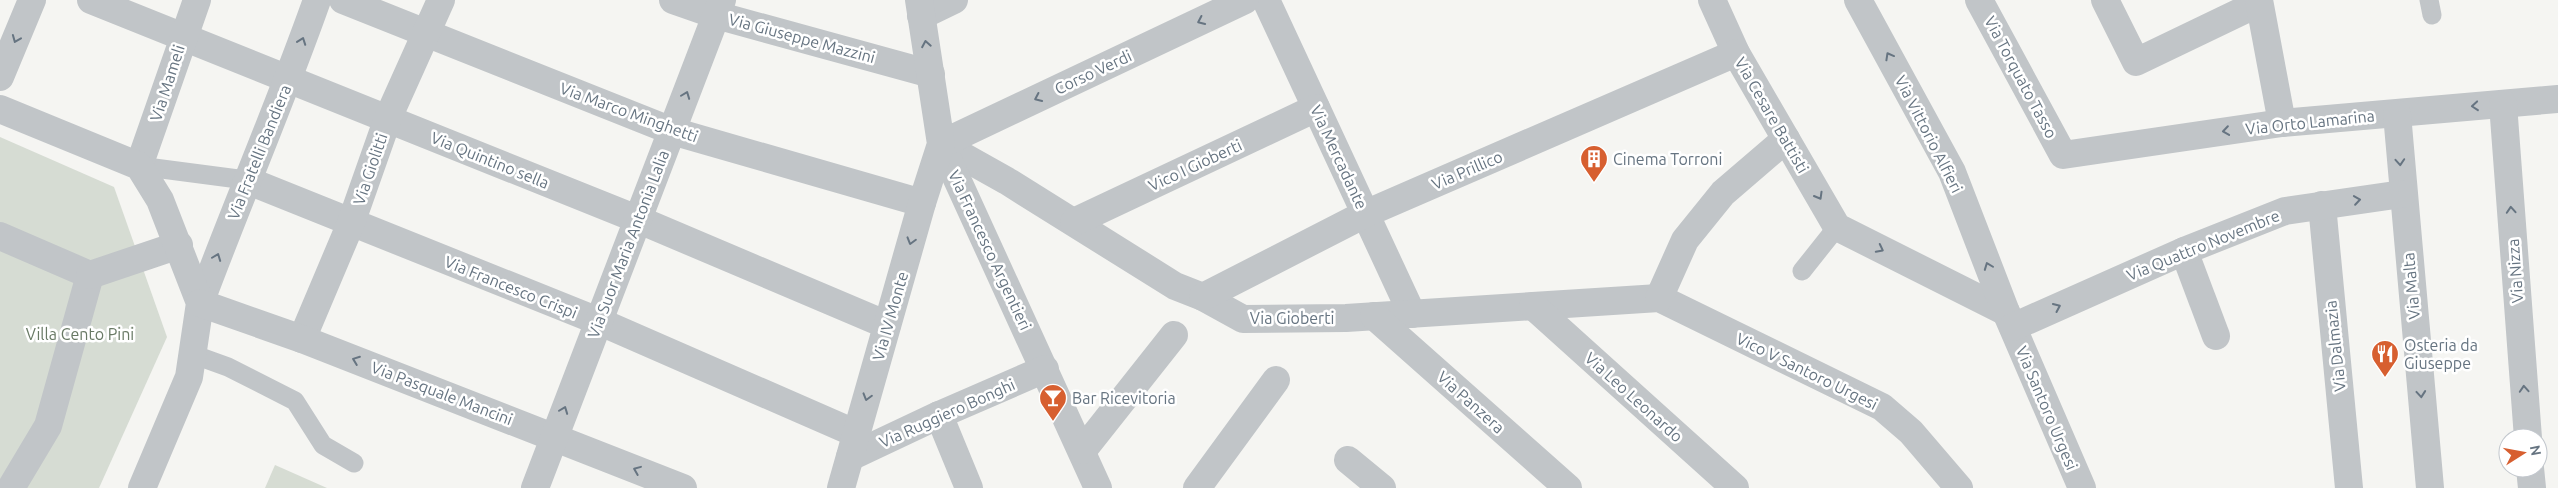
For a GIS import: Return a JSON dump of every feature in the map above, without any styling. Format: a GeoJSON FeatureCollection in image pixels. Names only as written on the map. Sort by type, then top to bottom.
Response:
{"type":"FeatureCollection","features":[{"type":"Feature","properties":{"kind":"street"},"geometry":{"type":"LineString","coordinates":[[0,77],[32,0]]}},
{"type":"Feature","properties":{"kind":"street","name":"Via Quintino sella"},"geometry":{"type":"LineString","coordinates":[[91,0],[637,219],[887,325]]}},
{"type":"Feature","properties":{"kind":"street","name":"Via Mameli"},"geometry":{"type":"LineString","coordinates":[[140,166],[182,36],[196,0]]}},
{"type":"Feature","properties":{"kind":"street","name":"Via Fratelli Bandiera"},"geometry":{"type":"LineString","coordinates":[[142,488],[189,376],[200,303],[246,180],[289,78],[317,0]]}},
{"type":"Feature","properties":{"kind":"street","name":"Via Marco Minghetti"},"geometry":{"type":"LineString","coordinates":[[343,0],[672,131],[922,203]]}},
{"type":"Feature","properties":{"kind":"street","name":"Via Giolitti"},"geometry":{"type":"LineString","coordinates":[[302,339],[351,223],[388,118],[441,0]]}},
{"type":"Feature","properties":{"kind":"street","name":"Via Giuseppe Mazzini"},"geometry":{"type":"LineString","coordinates":[[673,0],[719,7],[931,74]]}},
{"type":"Feature","properties":{"kind":"street"},"geometry":{"type":"LineString","coordinates":[[920,8],[954,0]]}},
{"type":"Feature","properties":{"kind":"street","name":"Corso Verdi"},"geometry":{"type":"LineString","coordinates":[[941,144],[1244,0]]}},
{"type":"Feature","properties":{"kind":"street","name":"Via Mercadante"},"geometry":{"type":"LineString","coordinates":[[1266,0],[1412,314]]}},
{"type":"Feature","properties":{"kind":"street","name":"Via Cesare Battisti"},"geometry":{"type":"LineString","coordinates":[[1712,0],[1736,53],[1837,227]]}},
{"type":"Feature","properties":{"kind":"street","name":"Via Vittorio Alfieri"},"geometry":{"type":"LineString","coordinates":[[1858,0],[1952,172],[2009,320]]}},
{"type":"Feature","properties":{"kind":"street","name":"Via Torquato Tasso"},"geometry":{"type":"LineString","coordinates":[[1979,0],[2063,155]]}},
{"type":"Feature","properties":{"kind":"street"},"geometry":{"type":"LineString","coordinates":[[2105,0],[2136,62],[2259,1],[2282,123]]}},
{"type":"Feature","properties":{"kind":"street","name":"Via Suor Maria Antonia Lalia"},"geometry":{"type":"LineString","coordinates":[[535,488],[719,7]]}},
{"type":"Feature","properties":{"kind":"street","name":"Via Francesco Argentieri"},"geometry":{"type":"LineString","coordinates":[[920,8],[941,144],[1098,488]]}},
{"type":"Feature","properties":{"kind":"street","name":"Via Prillico"},"geometry":{"type":"LineString","coordinates":[[1203,297],[1365,214],[1736,53]]}},
{"type":"Feature","properties":{"kind":"street","name":"Via Orto Lamarina"},"geometry":{"type":"LineString","coordinates":[[2063,155],[2282,123],[2558,99]]}},
{"type":"Feature","properties":{"kind":"street","name":"Via Nizza"},"geometry":{"type":"LineString","coordinates":[[2503,104],[2527,428]]}},
{"type":"Feature","properties":{"kind":"street","name":"Vico I Gioberti"},"geometry":{"type":"LineString","coordinates":[[1074,222],[1316,108]]}},
{"type":"Feature","properties":{"kind":"street"},"geometry":{"type":"LineString","coordinates":[[0,109],[140,166],[160,200],[200,303]]}},
{"type":"Feature","properties":{"kind":"street","name":"Via Malta"},"geometry":{"type":"LineString","coordinates":[[2397,114],[2402,194],[2430,488]]}},
{"type":"Feature","properties":{"kind":"street"},"geometry":{"type":"LineString","coordinates":[[1659,298],[1685,240],[1718,200],[1786,139]]}},
{"type":"Feature","properties":{"kind":"street","name":"Via IV Monte"},"geometry":{"type":"LineString","coordinates":[[841,488],[922,203],[941,144]]}},
{"type":"Feature","properties":{"kind":"street","name":"Via Gioberti"},"geometry":{"type":"LineString","coordinates":[[941,144],[1074,222],[1175,286],[1203,297],[1243,319],[1374,316],[1659,298]]}},
{"type":"Feature","properties":{"kind":"street","name":"Via Francesco Crispi"},"geometry":{"type":"LineString","coordinates":[[246,180],[598,321],[854,446]]}},
{"type":"Feature","properties":{"kind":"street","name":"Via Quattro Novembre"},"geometry":{"type":"LineString","coordinates":[[2009,320],[2285,211],[2402,194]]}},
{"type":"Feature","properties":{"kind":"street","name":"Via Dalmazia"},"geometry":{"type":"LineString","coordinates":[[2322,205],[2349,488]]}},
{"type":"Feature","properties":{"kind":"street"},"geometry":{"type":"LineString","coordinates":[[1837,227],[2009,320]]}},
{"type":"Feature","properties":{"kind":"street"},"geometry":{"type":"LineString","coordinates":[[0,236],[90,275],[178,245]]}},
{"type":"Feature","properties":{"kind":"street"},"geometry":{"type":"LineString","coordinates":[[2184,251],[2216,336]]}},
{"type":"Feature","properties":{"kind":"street"},"geometry":{"type":"LineString","coordinates":[[11,488],[48,426],[90,275]]}},
{"type":"Feature","properties":{"kind":"street","name":"Vico V Santoro Urgesi"},"geometry":{"type":"LineString","coordinates":[[1659,298],[1882,407],[1911,432],[1959,488]]}},
{"type":"Feature","properties":{"kind":"street","name":"Via Pasquale Mancini"},"geometry":{"type":"LineString","coordinates":[[200,303],[302,339],[683,488]]}},
{"type":"Feature","properties":{"kind":"street","name":"Via Leo Leonardo"},"geometry":{"type":"LineString","coordinates":[[1533,306],[1735,488]]}},
{"type":"Feature","properties":{"kind":"street","name":"Via Panzera"},"geometry":{"type":"LineString","coordinates":[[1374,316],[1568,488]]}},
{"type":"Feature","properties":{"kind":"street","name":"Via Santoro Urgesi"},"geometry":{"type":"LineString","coordinates":[[2009,320],[2082,488]]}},
{"type":"Feature","properties":{"kind":"street"},"geometry":{"type":"LineString","coordinates":[[1082,450],[1174,335]]}},
{"type":"Feature","properties":{"kind":"street","name":"Via Ruggiero Bonghi"},"geometry":{"type":"LineString","coordinates":[[854,446],[939,414],[1045,370]]}},
{"type":"Feature","properties":{"kind":"street"},"geometry":{"type":"LineString","coordinates":[[1198,488],[1276,380]]}},
{"type":"Feature","properties":{"kind":"street"},"geometry":{"type":"LineString","coordinates":[[939,414],[970,488]]}},
{"type":"Feature","properties":{"kind":"street"},"geometry":{"type":"LineString","coordinates":[[1348,460],[1382,488]]}},
{"type":"Feature","properties":{"kind":"lane"},"geometry":{"type":"LineString","coordinates":[[140,166],[246,180]]}},
{"type":"Feature","properties":{"kind":"lane"},"geometry":{"type":"LineString","coordinates":[[1802,271],[1837,227]]}},
{"type":"Feature","properties":{"kind":"lane"},"geometry":{"type":"LineString","coordinates":[[192,354],[228,367],[294,401],[323,445],[354,463]]}},
{"type":"Feature","properties":{"kind":"green space","name":"Villa Cento Pini"},"geometry":{"type":"Polygon","coordinates":[[[0,137],[114,187],[167,337],[99,488],[0,488],[0,137]]]}},
{"type":"Feature","properties":{"kind":"green space"},"geometry":{"type":"Polygon","coordinates":[[[275,465],[327,488],[265,488],[275,465]]]}},
{"type":"Feature","properties":{"kind":"place","name":"Cinema Torroni"},"geometry":{"type":"Point","coordinates":[1594,183]}},
{"type":"Feature","properties":{"kind":"place","name":"Osteria da Giuseppe"},"geometry":{"type":"Point","coordinates":[2385,378]}},
{"type":"Feature","properties":{"kind":"place","name":"Bar Ricevitoria"},"geometry":{"type":"Point","coordinates":[1053,422]}}]}
